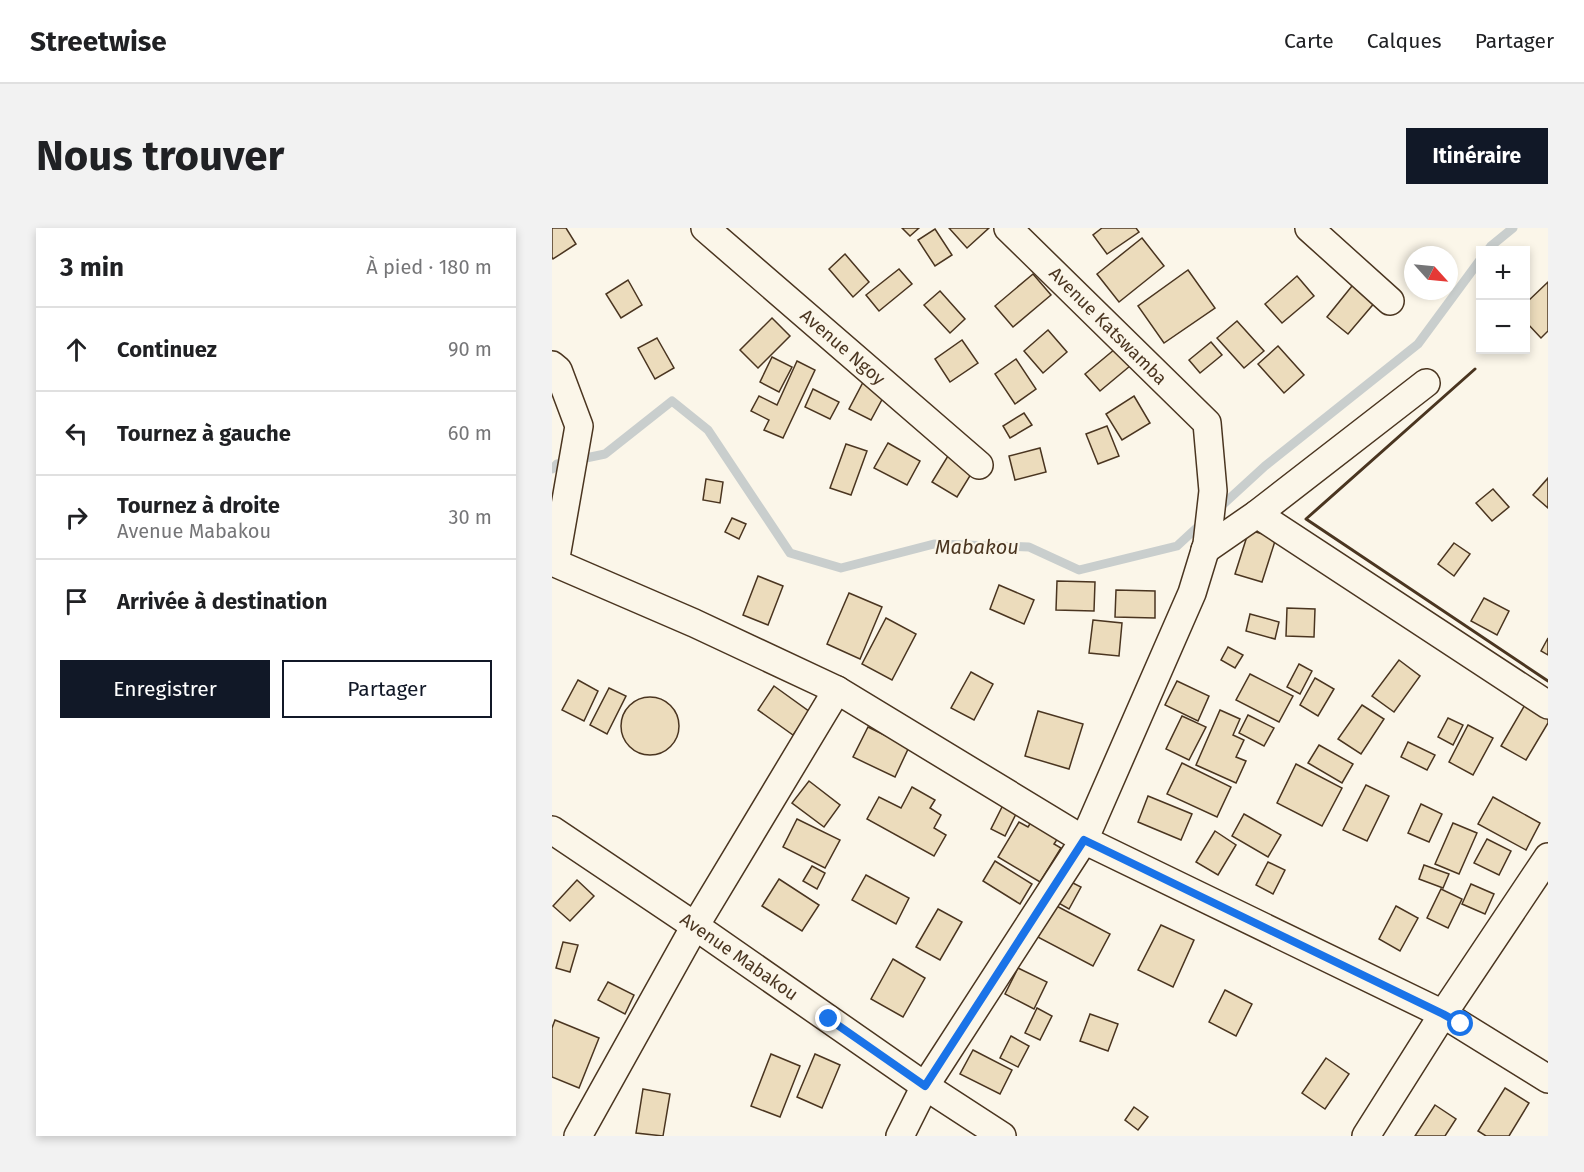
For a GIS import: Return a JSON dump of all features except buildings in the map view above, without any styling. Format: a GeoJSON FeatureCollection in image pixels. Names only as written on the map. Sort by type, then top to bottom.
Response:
{"type":"FeatureCollection","features":[{"type":"Feature","properties":{"kind":"street","name":"Avenue Ngoy"},"geometry":{"type":"LineString","coordinates":[[705,228],[980,465]]}},
{"type":"Feature","properties":{"kind":"street","name":"Avenue Katswamba"},"geometry":{"type":"LineString","coordinates":[[1008,228],[1207,423],[1213,491],[1206,547]]}},
{"type":"Feature","properties":{"kind":"street"},"geometry":{"type":"LineString","coordinates":[[1309,228],[1390,301]]}},
{"type":"Feature","properties":{"kind":"street"},"geometry":{"type":"LineString","coordinates":[[552,365],[558,370],[579,426],[555,563],[694,623],[837,690],[1084,840],[1443,1014],[1548,1079]]}},
{"type":"Feature","properties":{"kind":"street"},"geometry":{"type":"LineString","coordinates":[[900,1136],[925,1086],[1084,840],[1192,593],[1206,547],[1257,514],[1426,382]]}},
{"type":"Feature","properties":{"kind":"street"},"geometry":{"type":"LineString","coordinates":[[1257,514],[1548,705]]}},
{"type":"Feature","properties":{"kind":"street"},"geometry":{"type":"LineString","coordinates":[[578,1136],[695,926],[837,690]]}},
{"type":"Feature","properties":{"kind":"street","name":"Avenue Mabakou"},"geometry":{"type":"LineString","coordinates":[[552,830],[925,1086],[1002,1136]]}},
{"type":"Feature","properties":{"kind":"street"},"geometry":{"type":"LineString","coordinates":[[1366,1136],[1443,1014],[1548,857]]}},
{"type":"Feature","properties":{"kind":"waterway","name":"Mabakou"},"geometry":{"type":"LineString","coordinates":[[1491,246],[1513,228]]}},
{"type":"Feature","properties":{"kind":"waterway","name":"Mabakou"},"geometry":{"type":"LineString","coordinates":[[1218,509],[1265,466],[1418,344],[1476,265]]}},
{"type":"Feature","properties":{"kind":"waterway","name":"Mabakou"},"geometry":{"type":"LineString","coordinates":[[552,469],[557,464],[605,454],[672,401],[708,430],[790,553],[841,568],[934,544],[1029,547],[1079,570],[1177,546],[1203,522]]}},
{"type":"Feature","properties":{"kind":"wall"},"geometry":{"type":"LineString","coordinates":[[1475,369],[1306,519],[1548,681]]}},
{"type":"Feature","properties":{"kind":"route"},"geometry":{"type":"LineString","coordinates":[[829,1019],[925,1086],[1084,840],[1461,1024]]}}]}
